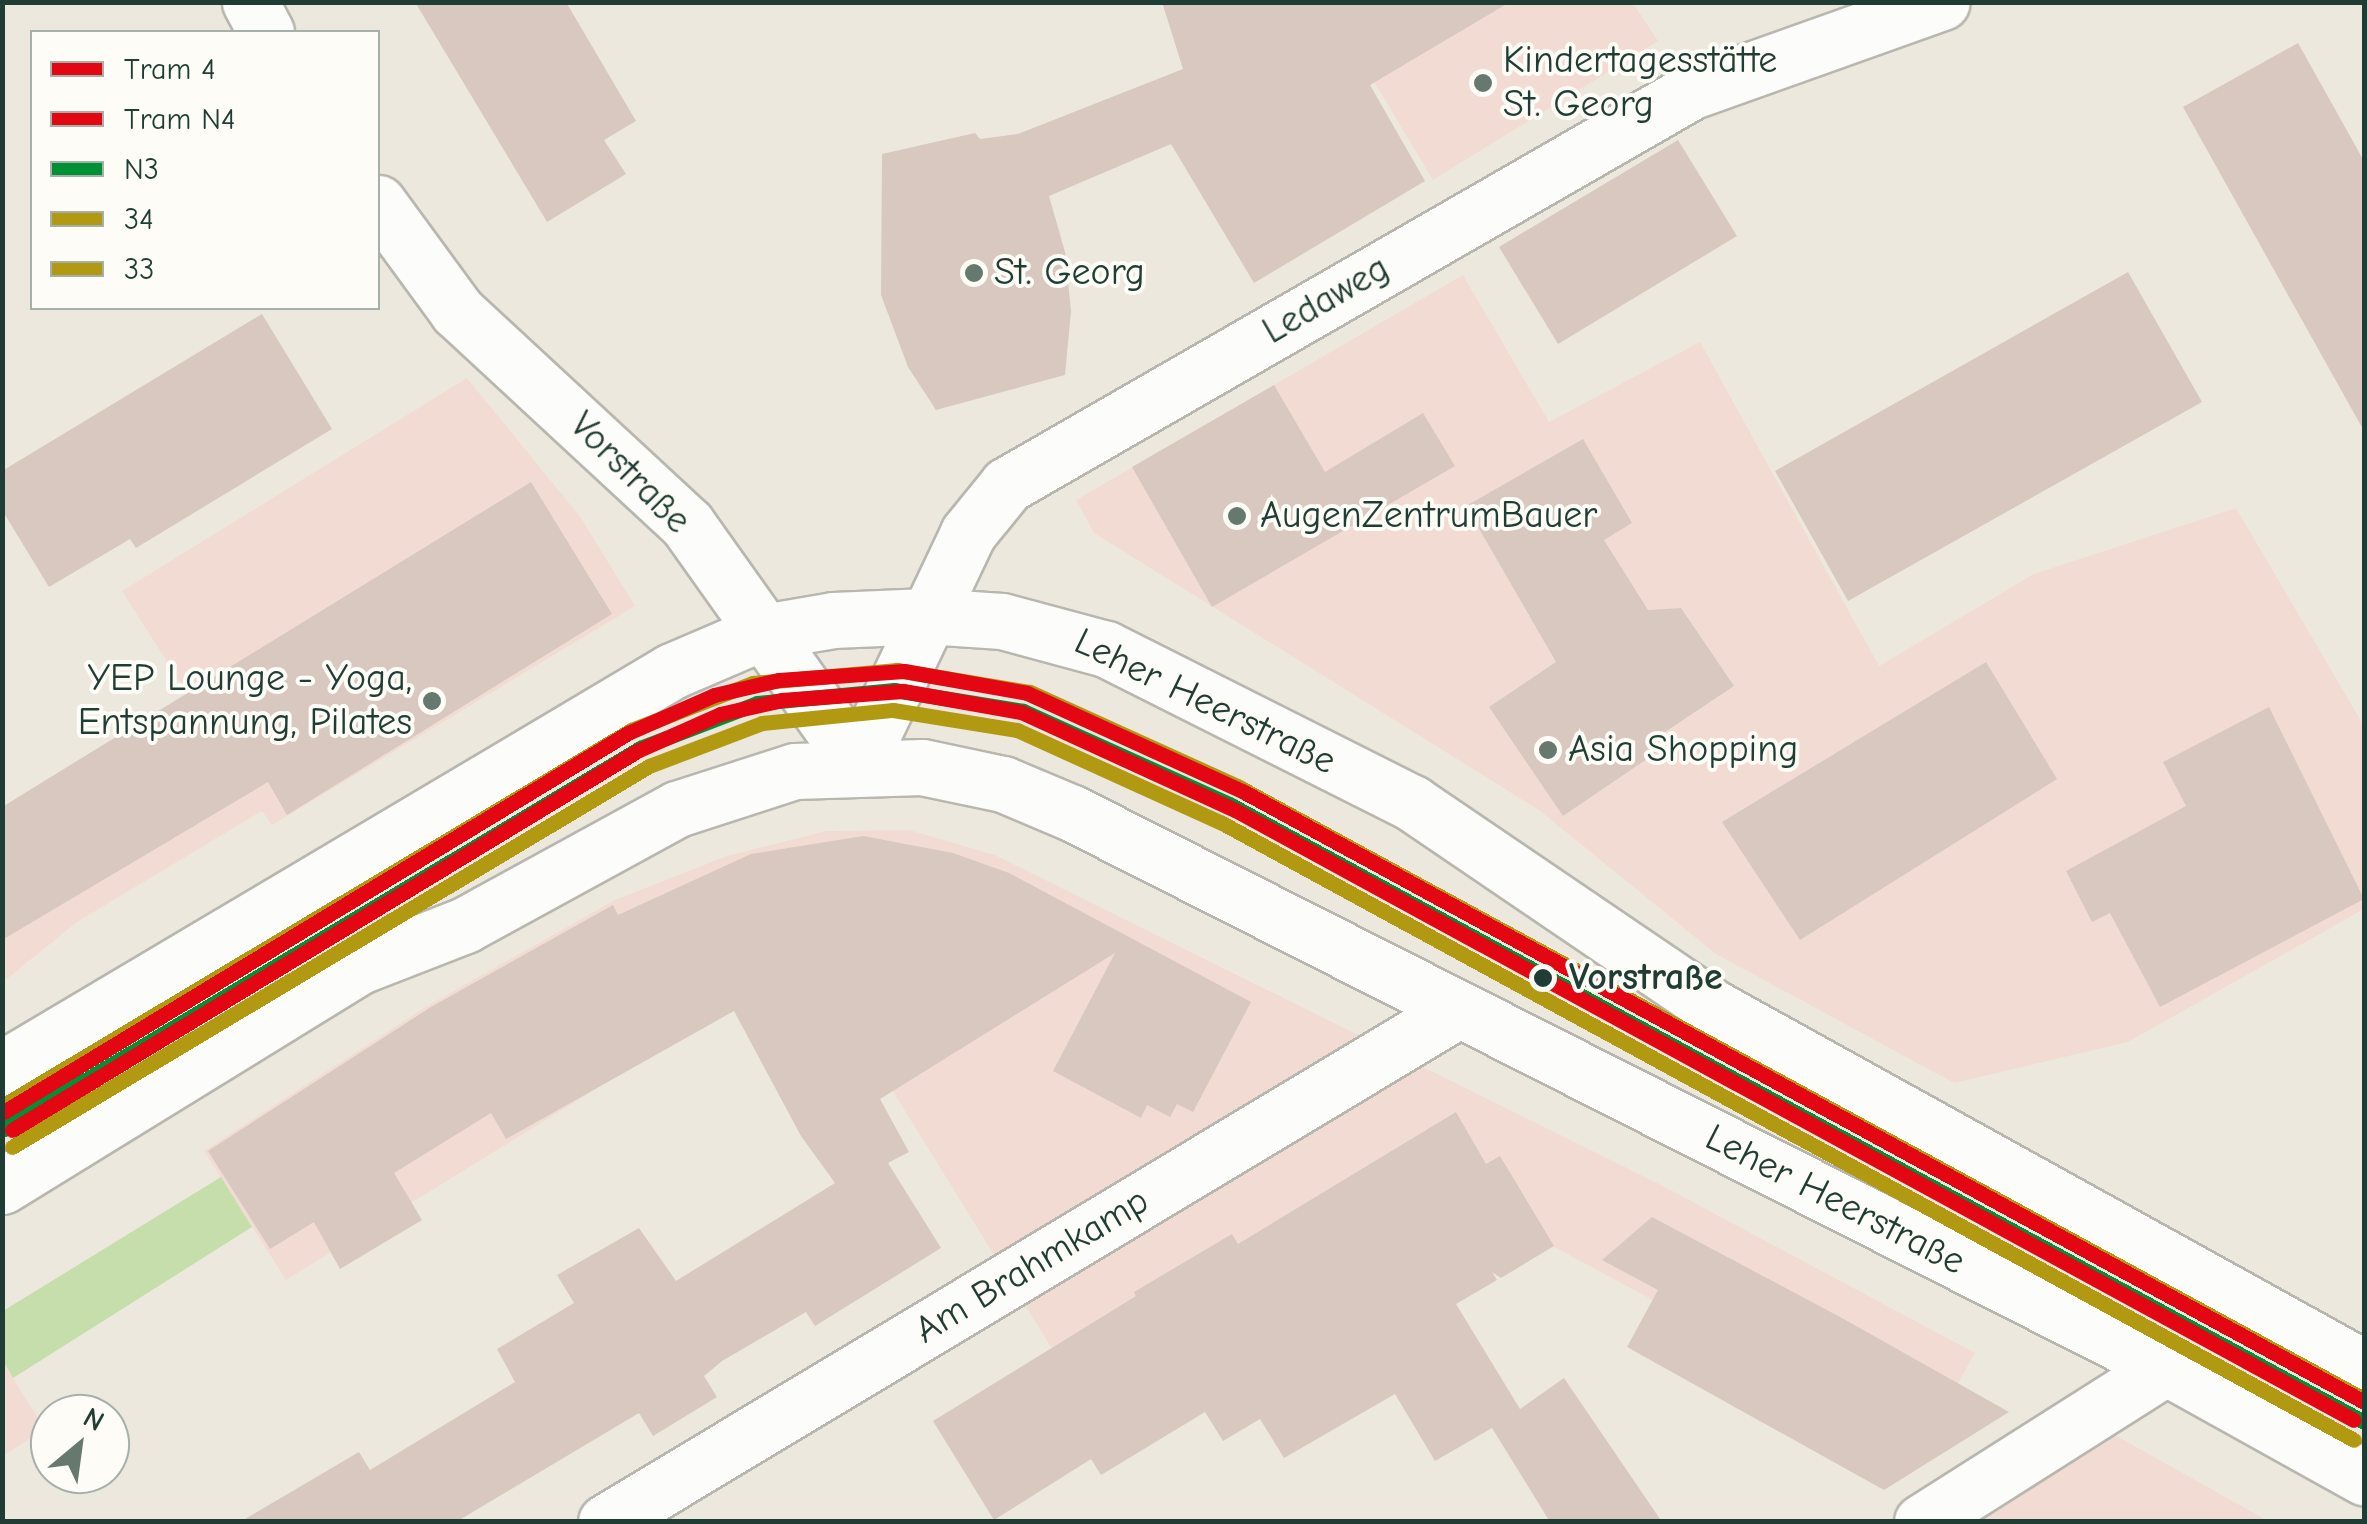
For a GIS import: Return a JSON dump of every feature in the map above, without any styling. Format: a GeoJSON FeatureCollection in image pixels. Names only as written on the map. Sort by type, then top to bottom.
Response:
{"type":"FeatureCollection","features":[{"type":"Feature","properties":{"kind":"main road"},"geometry":{"type":"LineString","coordinates":[[250,2],[265,30]]}},
{"type":"Feature","properties":{"kind":"main road","name":"Ledaweg"},"geometry":{"type":"LineString","coordinates":[[858,766],[968,533],[1007,484],[1692,91],[1942,2]]}},
{"type":"Feature","properties":{"kind":"main road","name":"Vorstraße"},"geometry":{"type":"LineString","coordinates":[[380,206],[457,310],[687,524],[858,766]]}},
{"type":"Feature","properties":{"kind":"main road","name":"Leher Heerstraße"},"geometry":{"type":"LineString","coordinates":[[2,1070],[672,671],[763,632],[927,616],[1045,628],[1106,649],[1412,803],[1714,1008],[2364,1368]]}},
{"type":"Feature","properties":{"kind":"main road","name":"Leher Heerstraße"},"geometry":{"type":"LineString","coordinates":[[2,1186],[360,966],[465,924],[677,808],[795,771],[858,766],[922,768],[1003,784],[1072,812],[2166,1367],[2364,1477]]}},
{"type":"Feature","properties":{"kind":"main road","name":"Am Brahmkamp"},"geometry":{"type":"LineString","coordinates":[[606,1522],[1458,1010]]}},
{"type":"Feature","properties":{"kind":"main road"},"geometry":{"type":"LineString","coordinates":[[1922,1522],[2166,1367]]}},
{"type":"Feature","properties":{"kind":"shaded area","name":"Kindertagesstätte St. Georg"},"geometry":{"type":"Polygon","coordinates":[[[1278,3],[1633,3],[1658,41],[1433,180],[1366,68],[1278,3]]]}},
{"type":"Feature","properties":{"kind":"shaded area"},"geometry":{"type":"Polygon","coordinates":[[[1463,275],[1549,422],[1700,342],[1879,666],[2034,574],[2236,508],[2364,726],[2364,909],[2128,1042],[1954,1083],[1716,954],[1539,810],[1094,533],[1076,500],[1463,275]]]}},
{"type":"Feature","properties":{"kind":"shaded area"},"geometry":{"type":"Polygon","coordinates":[[[467,378],[581,518],[635,606],[272,825],[262,811],[77,922],[3,982],[2,822],[230,761],[122,591],[467,378]]]}},
{"type":"Feature","properties":{"kind":"shaded area"},"geometry":{"type":"Polygon","coordinates":[[[909,830],[995,855],[1663,1186],[1975,1353],[1923,1446],[1473,1203],[1104,1433],[810,957],[286,1280],[204,1151],[429,1005],[615,900],[727,856],[826,831],[909,830]]]}},
{"type":"Feature","properties":{"kind":"shaded area"},"geometry":{"type":"Polygon","coordinates":[[[2,1361],[30,1405],[30,1439],[2,1456],[2,1361]]]}},
{"type":"Feature","properties":{"kind":"shaded area"},"geometry":{"type":"Polygon","coordinates":[[[2106,1430],[2268,1521],[1974,1522],[2106,1430]]]}},
{"type":"Feature","properties":{"kind":"green space"},"geometry":{"type":"Polygon","coordinates":[[[221,1177],[252,1227],[13,1378],[3,1361],[3,1311],[221,1177]]]}},
{"type":"Feature","properties":{"kind":"building"},"geometry":{"type":"Polygon","coordinates":[[[415,2],[566,2],[636,121],[604,140],[626,174],[547,222],[415,2]]]}},
{"type":"Feature","properties":{"kind":"building"},"geometry":{"type":"Polygon","coordinates":[[[1162,2],[1510,2],[1370,85],[1425,181],[1254,283],[1171,144],[1049,196],[1065,252],[1071,311],[1065,375],[936,410],[908,367],[881,295],[882,154],[975,133],[980,139],[1018,134],[1183,69],[1162,2]]]}},
{"type":"Feature","properties":{"kind":"building"},"geometry":{"type":"Polygon","coordinates":[[[2298,43],[2364,161],[2364,431],[2183,107],[2298,43]]]}},
{"type":"Feature","properties":{"kind":"building"},"geometry":{"type":"Polygon","coordinates":[[[1678,140],[1737,236],[1558,344],[1499,247],[1678,140]]]}},
{"type":"Feature","properties":{"kind":"building"},"geometry":{"type":"Polygon","coordinates":[[[2128,272],[2202,402],[1848,601],[1775,471],[2128,272]]]}},
{"type":"Feature","properties":{"kind":"building"},"geometry":{"type":"Polygon","coordinates":[[[262,314],[332,429],[136,548],[130,539],[49,587],[2,510],[2,471],[262,314]]]}},
{"type":"Feature","properties":{"kind":"building"},"geometry":{"type":"Polygon","coordinates":[[[1274,385],[1325,472],[1423,413],[1455,466],[1212,607],[1132,467],[1274,385]]]}},
{"type":"Feature","properties":{"kind":"building"},"geometry":{"type":"Polygon","coordinates":[[[1583,439],[1632,523],[1604,540],[1648,610],[1681,608],[1734,686],[1662,734],[1669,744],[1563,816],[1489,707],[1556,662],[1466,506],[1583,439]]]}},
{"type":"Feature","properties":{"kind":"building"},"geometry":{"type":"Polygon","coordinates":[[[531,482],[612,614],[287,815],[268,782],[2,940],[2,807],[531,482]]]}},
{"type":"Feature","properties":{"kind":"building"},"geometry":{"type":"Polygon","coordinates":[[[1986,662],[2057,779],[1800,940],[1722,822],[1986,662]]]}},
{"type":"Feature","properties":{"kind":"building"},"geometry":{"type":"Polygon","coordinates":[[[2269,707],[2364,899],[2160,1007],[2110,913],[2092,922],[2066,871],[2186,806],[2163,762],[2269,707]]]}},
{"type":"Feature","properties":{"kind":"building"},"geometry":{"type":"Polygon","coordinates":[[[863,836],[953,853],[1009,873],[1251,1002],[1193,1112],[1177,1104],[1170,1117],[1147,1105],[1141,1118],[1053,1071],[1115,953],[880,1099],[909,1152],[888,1163],[941,1248],[815,1326],[806,1312],[722,1361],[704,1376],[717,1397],[653,1436],[639,1413],[456,1522],[240,1522],[359,1452],[370,1470],[515,1382],[497,1349],[574,1303],[557,1275],[639,1228],[676,1281],[835,1183],[801,1136],[734,1011],[506,1139],[491,1113],[394,1173],[422,1220],[340,1269],[314,1222],[270,1249],[208,1151],[431,1007],[613,905],[618,915],[751,854],[863,836]]]}},
{"type":"Feature","properties":{"kind":"building"},"geometry":{"type":"Polygon","coordinates":[[[1456,1112],[1486,1164],[1500,1156],[1554,1246],[1501,1278],[1492,1272],[1497,1280],[1456,1304],[1520,1409],[1564,1378],[1662,1522],[1550,1522],[1492,1428],[1435,1461],[1395,1394],[1284,1458],[1260,1419],[1223,1441],[1205,1412],[1101,1475],[1091,1459],[994,1520],[933,1421],[1232,1234],[1238,1244],[1456,1112]]]}},
{"type":"Feature","properties":{"kind":"building"},"geometry":{"type":"Polygon","coordinates":[[[1652,1217],[2009,1412],[1884,1490],[1627,1347],[1658,1290],[1602,1260],[1652,1217]]]}},
{"type":"Feature","properties":{"kind":"tram line","name":"4"},"geometry":{"type":"LineString","coordinates":[[2,1113],[628,733],[714,695],[779,680],[904,671],[1027,693],[1244,792],[2364,1402]]}},
{"type":"Feature","properties":{"kind":"tram line","name":"N4"},"geometry":{"type":"LineString","coordinates":[[12,1130],[637,751],[720,714],[782,700],[903,691],[1021,712],[1235,810],[2354,1420]]}},
{"type":"Feature","properties":{"kind":"transit line","name":"33"},"geometry":{"type":"LineString","coordinates":[[2,1106],[631,730],[753,683],[897,670],[1030,692],[1239,787],[2364,1399]]}},
{"type":"Feature","properties":{"kind":"transit line","name":"N3"},"geometry":{"type":"LineString","coordinates":[[2,1130],[640,748],[757,703],[894,690],[1023,711],[1231,805],[2364,1422]]}},
{"type":"Feature","properties":{"kind":"transit line","name":"34"},"geometry":{"type":"LineString","coordinates":[[12,1147],[649,766],[762,723],[893,710],[1017,730],[1222,823],[2354,1440]]}},
{"type":"Feature","properties":{"kind":"place","name":"Kindertagesstätte St. Georg"},"geometry":{"type":"Point","coordinates":[1483,83]}},
{"type":"Feature","properties":{"kind":"place","name":"St. Georg"},"geometry":{"type":"Point","coordinates":[974,273]}},
{"type":"Feature","properties":{"kind":"place","name":"AugenZentrumBauer"},"geometry":{"type":"Point","coordinates":[1237,516]}},
{"type":"Feature","properties":{"kind":"place","name":"YEP Lounge - Yoga, Entspannung, Pilates"},"geometry":{"type":"Point","coordinates":[432,701]}},
{"type":"Feature","properties":{"kind":"place","name":"Asia Shopping"},"geometry":{"type":"Point","coordinates":[1548,750]}},
{"type":"Feature","properties":{"kind":"place","name":"Vorstraße"},"geometry":{"type":"Point","coordinates":[1543,978]}}]}
